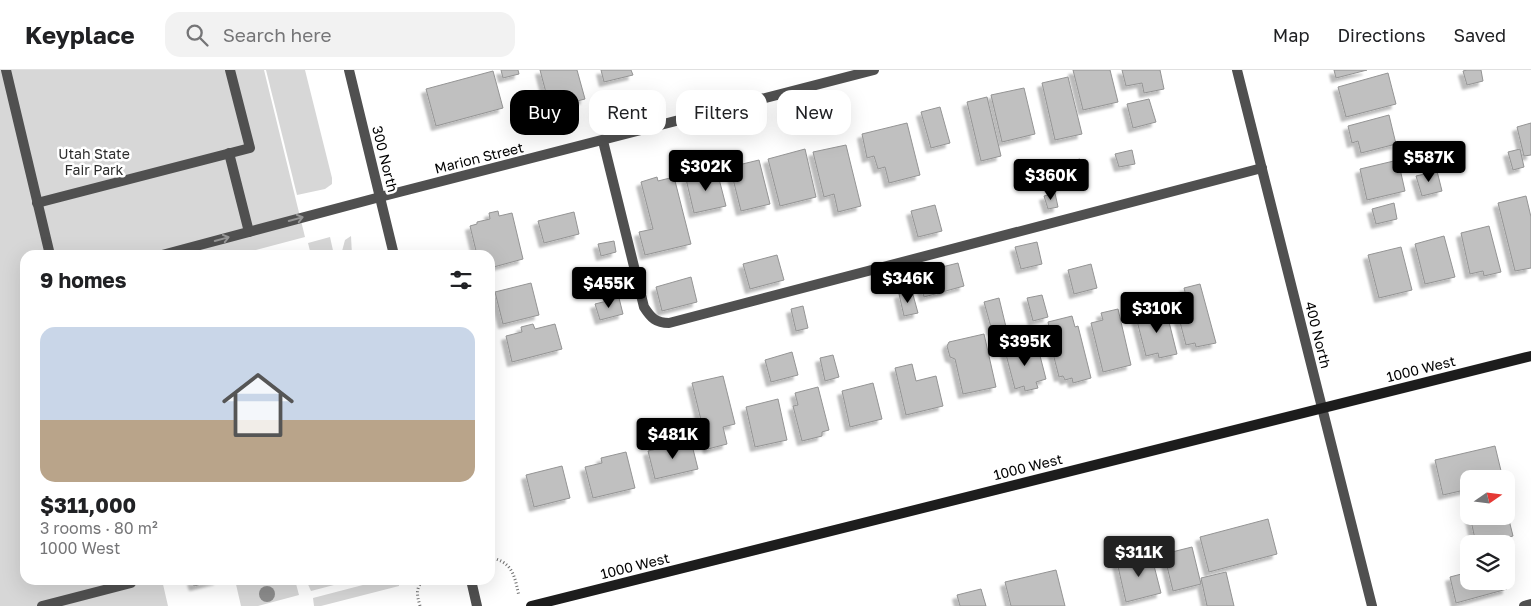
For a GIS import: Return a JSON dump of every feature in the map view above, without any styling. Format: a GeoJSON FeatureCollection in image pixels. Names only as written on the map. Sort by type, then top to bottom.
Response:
{"type":"FeatureCollection","features":[{"type":"Feature","properties":{"kind":"street"},"geometry":{"type":"LineString","coordinates":[[6,70],[49,250]]}},
{"type":"Feature","properties":{"kind":"street"},"geometry":{"type":"LineString","coordinates":[[37,203],[250,148],[230,70]]}},
{"type":"Feature","properties":{"kind":"street","name":"300 North"},"geometry":{"type":"LineString","coordinates":[[349,70],[393,250]]}},
{"type":"Feature","properties":{"kind":"street","name":"Marion Street"},"geometry":{"type":"LineString","coordinates":[[181,250],[874,70]]}},
{"type":"Feature","properties":{"kind":"street","name":"400 North"},"geometry":{"type":"LineString","coordinates":[[1237,70],[1372,606]]}},
{"type":"Feature","properties":{"kind":"street"},"geometry":{"type":"LineString","coordinates":[[603,141],[644,307],[651,317],[659,323],[669,323],[1262,168]]}},
{"type":"Feature","properties":{"kind":"street"},"geometry":{"type":"LineString","coordinates":[[229,153],[249,232]]}},
{"type":"Feature","properties":{"kind":"street","name":"1000 West"},"geometry":{"type":"LineString","coordinates":[[531,606],[1531,356]]}},
{"type":"Feature","properties":{"kind":"street"},"geometry":{"type":"LineString","coordinates":[[42,606],[123,585]]}},
{"type":"Feature","properties":{"kind":"street"},"geometry":{"type":"LineString","coordinates":[[472,585],[477,606]]}},
{"type":"Feature","properties":{"kind":"street"},"geometry":{"type":"LineString","coordinates":[[1524,606],[1531,604]]}},
{"type":"Feature","properties":{"kind":"path"},"geometry":{"type":"LineString","coordinates":[[495,558],[509,566],[513,572],[520,597]]}},
{"type":"Feature","properties":{"kind":"path"},"geometry":{"type":"LineString","coordinates":[[420,585],[417,594],[420,606]]}},
{"type":"Feature","properties":{"kind":"green space","name":"Utah State Fair Park"},"geometry":{"type":"Polygon","coordinates":[[[0,70],[264,70],[305,237],[256,250],[20,250],[20,585],[163,585],[168,606],[0,606],[0,70]]]}},
{"type":"Feature","properties":{"kind":"green space"},"geometry":{"type":"Polygon","coordinates":[[[266,70],[305,70],[332,178],[332,184],[325,189],[297,195],[266,70]]]}},
{"type":"Feature","properties":{"kind":"green space"},"geometry":{"type":"Polygon","coordinates":[[[351,236],[352,250],[342,250],[345,240],[351,236]]]}},
{"type":"Feature","properties":{"kind":"green space"},"geometry":{"type":"Polygon","coordinates":[[[330,237],[333,250],[310,250],[308,243],[330,237]]]}},
{"type":"Feature","properties":{"kind":"green space"},"geometry":{"type":"Polygon","coordinates":[[[236,585],[296,585],[299,595],[258,606],[241,606],[236,585]]]}},
{"type":"Feature","properties":{"kind":"green space"},"geometry":{"type":"Polygon","coordinates":[[[308,585],[334,585],[311,591],[308,585]]]}},
{"type":"Feature","properties":{"kind":"green space"},"geometry":{"type":"Polygon","coordinates":[[[363,585],[399,585],[321,606],[314,606],[313,598],[363,585]]]}},
{"type":"Feature","properties":{"kind":"building"},"geometry":{"type":"Polygon","coordinates":[[[501,70],[518,70],[519,74],[503,78],[501,70]]]}},
{"type":"Feature","properties":{"kind":"building"},"geometry":{"type":"Polygon","coordinates":[[[540,70],[577,70],[585,99],[579,101],[579,90],[545,90],[540,70]]]}},
{"type":"Feature","properties":{"kind":"building"},"geometry":{"type":"Polygon","coordinates":[[[601,70],[631,70],[633,75],[604,82],[601,70]]]}},
{"type":"Feature","properties":{"kind":"building"},"geometry":{"type":"Polygon","coordinates":[[[1073,70],[1110,70],[1118,102],[1083,110],[1073,70]]]}},
{"type":"Feature","properties":{"kind":"building"},"geometry":{"type":"Polygon","coordinates":[[[1122,70],[1160,70],[1164,89],[1144,93],[1142,83],[1126,86],[1122,70]]]}},
{"type":"Feature","properties":{"kind":"building"},"geometry":{"type":"Polygon","coordinates":[[[1334,70],[1367,70],[1336,78],[1334,70]]]}},
{"type":"Feature","properties":{"kind":"building"},"geometry":{"type":"Polygon","coordinates":[[[1481,70],[1483,81],[1467,85],[1463,71],[1481,70]]]}},
{"type":"Feature","properties":{"kind":"building"},"geometry":{"type":"Polygon","coordinates":[[[493,71],[503,108],[436,126],[426,89],[493,71]]]}},
{"type":"Feature","properties":{"kind":"building"},"geometry":{"type":"Polygon","coordinates":[[[1388,73],[1396,104],[1346,117],[1338,87],[1388,73]]]}},
{"type":"Feature","properties":{"kind":"building"},"geometry":{"type":"Polygon","coordinates":[[[1068,77],[1082,134],[1055,140],[1042,83],[1068,77]]]}},
{"type":"Feature","properties":{"kind":"building"},"geometry":{"type":"Polygon","coordinates":[[[1024,88],[1035,134],[1002,142],[991,95],[1024,88]]]}},
{"type":"Feature","properties":{"kind":"building"},"geometry":{"type":"Polygon","coordinates":[[[987,97],[1001,156],[981,161],[967,102],[987,97]]]}},
{"type":"Feature","properties":{"kind":"building"},"geometry":{"type":"Polygon","coordinates":[[[1149,99],[1156,122],[1133,128],[1127,104],[1149,99]]]}},
{"type":"Feature","properties":{"kind":"building"},"geometry":{"type":"Polygon","coordinates":[[[940,107],[950,143],[931,148],[921,112],[940,107]]]}},
{"type":"Feature","properties":{"kind":"building"},"geometry":{"type":"Polygon","coordinates":[[[1389,115],[1396,144],[1361,153],[1358,141],[1352,143],[1348,126],[1389,115]]]}},
{"type":"Feature","properties":{"kind":"building"},"geometry":{"type":"Polygon","coordinates":[[[907,123],[920,175],[889,183],[885,167],[878,169],[874,156],[867,158],[862,134],[907,123]]]}},
{"type":"Feature","properties":{"kind":"building"},"geometry":{"type":"Polygon","coordinates":[[[1531,123],[1531,155],[1524,156],[1517,127],[1531,123]]]}},
{"type":"Feature","properties":{"kind":"building"},"geometry":{"type":"Polygon","coordinates":[[[846,145],[861,206],[838,212],[834,194],[824,197],[813,152],[846,145]]]}},
{"type":"Feature","properties":{"kind":"building"},"geometry":{"type":"Polygon","coordinates":[[[805,149],[816,197],[780,206],[768,159],[805,149]]]}},
{"type":"Feature","properties":{"kind":"building"},"geometry":{"type":"Polygon","coordinates":[[[1520,149],[1524,167],[1513,170],[1508,152],[1520,149]]]}},
{"type":"Feature","properties":{"kind":"building"},"geometry":{"type":"Polygon","coordinates":[[[1132,150],[1135,164],[1119,167],[1115,154],[1132,150]]]}},
{"type":"Feature","properties":{"kind":"building"},"geometry":{"type":"Polygon","coordinates":[[[1080,159],[1085,181],[1073,184],[1067,162],[1080,159]]]}},
{"type":"Feature","properties":{"kind":"building"},"geometry":{"type":"Polygon","coordinates":[[[759,160],[770,204],[741,211],[730,167],[759,160]]]}},
{"type":"Feature","properties":{"kind":"building"},"geometry":{"type":"Polygon","coordinates":[[[1398,160],[1405,191],[1367,200],[1360,169],[1398,160]]]}},
{"type":"Feature","properties":{"kind":"building"},"geometry":{"type":"Polygon","coordinates":[[[717,171],[726,206],[694,213],[686,179],[717,171]]]}},
{"type":"Feature","properties":{"kind":"building"},"geometry":{"type":"Polygon","coordinates":[[[1437,171],[1442,191],[1422,196],[1416,176],[1437,171]]]}},
{"type":"Feature","properties":{"kind":"building"},"geometry":{"type":"Polygon","coordinates":[[[657,177],[658,181],[674,177],[691,244],[645,255],[639,232],[653,229],[641,182],[657,177]]]}},
{"type":"Feature","properties":{"kind":"building"},"geometry":{"type":"Polygon","coordinates":[[[1055,193],[1058,207],[1048,209],[1044,196],[1055,193]]]}},
{"type":"Feature","properties":{"kind":"building"},"geometry":{"type":"Polygon","coordinates":[[[1526,196],[1531,217],[1531,268],[1515,271],[1498,203],[1526,196]]]}},
{"type":"Feature","properties":{"kind":"building"},"geometry":{"type":"Polygon","coordinates":[[[1394,203],[1397,219],[1376,224],[1372,209],[1394,203]]]}},
{"type":"Feature","properties":{"kind":"building"},"geometry":{"type":"Polygon","coordinates":[[[935,205],[942,231],[918,237],[911,211],[935,205]]]}},
{"type":"Feature","properties":{"kind":"building"},"geometry":{"type":"Polygon","coordinates":[[[498,211],[499,216],[512,213],[523,259],[495,267],[495,250],[476,250],[470,226],[490,219],[489,213],[498,211]]]}},
{"type":"Feature","properties":{"kind":"building"},"geometry":{"type":"Polygon","coordinates":[[[574,212],[579,234],[544,243],[538,221],[574,212]]]}},
{"type":"Feature","properties":{"kind":"building"},"geometry":{"type":"Polygon","coordinates":[[[1489,226],[1501,272],[1484,276],[1483,271],[1470,274],[1461,233],[1489,226]]]}},
{"type":"Feature","properties":{"kind":"building"},"geometry":{"type":"Polygon","coordinates":[[[1444,236],[1455,277],[1425,284],[1415,244],[1444,236]]]}},
{"type":"Feature","properties":{"kind":"building"},"geometry":{"type":"Polygon","coordinates":[[[614,241],[616,252],[601,256],[598,244],[614,241]]]}},
{"type":"Feature","properties":{"kind":"building"},"geometry":{"type":"Polygon","coordinates":[[[1037,242],[1042,264],[1021,269],[1015,247],[1037,242]]]}},
{"type":"Feature","properties":{"kind":"building"},"geometry":{"type":"Polygon","coordinates":[[[1401,247],[1412,290],[1379,298],[1368,255],[1401,247]]]}},
{"type":"Feature","properties":{"kind":"building"},"geometry":{"type":"Polygon","coordinates":[[[777,255],[784,280],[750,289],[743,264],[777,255]]]}},
{"type":"Feature","properties":{"kind":"building"},"geometry":{"type":"Polygon","coordinates":[[[958,263],[964,286],[924,297],[918,273],[958,263]]]}},
{"type":"Feature","properties":{"kind":"building"},"geometry":{"type":"Polygon","coordinates":[[[1091,264],[1097,288],[1074,294],[1068,270],[1091,264]]]}},
{"type":"Feature","properties":{"kind":"building"},"geometry":{"type":"Polygon","coordinates":[[[691,277],[697,302],[662,311],[656,287],[691,277]]]}},
{"type":"Feature","properties":{"kind":"building"},"geometry":{"type":"Polygon","coordinates":[[[531,283],[539,315],[503,324],[495,292],[531,283]]]}},
{"type":"Feature","properties":{"kind":"building"},"geometry":{"type":"Polygon","coordinates":[[[1200,284],[1216,343],[1196,347],[1195,343],[1186,345],[1175,303],[1187,300],[1184,288],[1200,284]]]}},
{"type":"Feature","properties":{"kind":"building"},"geometry":{"type":"Polygon","coordinates":[[[912,291],[918,313],[904,316],[899,294],[912,291]]]}},
{"type":"Feature","properties":{"kind":"building"},"geometry":{"type":"Polygon","coordinates":[[[1042,295],[1048,317],[1033,321],[1027,298],[1042,295]]]}},
{"type":"Feature","properties":{"kind":"building"},"geometry":{"type":"Polygon","coordinates":[[[619,298],[623,314],[600,320],[595,304],[619,298]]]}},
{"type":"Feature","properties":{"kind":"building"},"geometry":{"type":"Polygon","coordinates":[[[999,298],[1006,327],[992,331],[984,302],[999,298]]]}},
{"type":"Feature","properties":{"kind":"building"},"geometry":{"type":"Polygon","coordinates":[[[803,306],[808,328],[796,331],[791,309],[803,306]]]}},
{"type":"Feature","properties":{"kind":"building"},"geometry":{"type":"Polygon","coordinates":[[[1118,309],[1131,365],[1103,372],[1091,323],[1103,320],[1101,313],[1118,309]]]}},
{"type":"Feature","properties":{"kind":"building"},"geometry":{"type":"Polygon","coordinates":[[[1166,310],[1177,354],[1159,358],[1158,353],[1146,356],[1136,317],[1166,310]]]}},
{"type":"Feature","properties":{"kind":"building"},"geometry":{"type":"Polygon","coordinates":[[[1072,316],[1075,327],[1078,326],[1091,378],[1073,383],[1072,378],[1065,380],[1063,376],[1059,377],[1048,334],[1050,333],[1048,322],[1072,316]]]}},
{"type":"Feature","properties":{"kind":"building"},"geometry":{"type":"Polygon","coordinates":[[[533,324],[535,329],[555,324],[562,349],[512,362],[506,336],[522,332],[521,327],[533,324]]]}},
{"type":"Feature","properties":{"kind":"building"},"geometry":{"type":"Polygon","coordinates":[[[984,334],[996,387],[963,394],[955,359],[950,357],[947,346],[949,342],[984,334]]]}},
{"type":"Feature","properties":{"kind":"building"},"geometry":{"type":"Polygon","coordinates":[[[1022,343],[1024,352],[1038,348],[1046,379],[1036,382],[1038,388],[1025,391],[1024,386],[1015,389],[1004,347],[1022,343]]]}},
{"type":"Feature","properties":{"kind":"building"},"geometry":{"type":"Polygon","coordinates":[[[792,352],[798,375],[771,382],[765,360],[792,352]]]}},
{"type":"Feature","properties":{"kind":"building"},"geometry":{"type":"Polygon","coordinates":[[[833,355],[839,377],[825,381],[820,358],[833,355]]]}},
{"type":"Feature","properties":{"kind":"building"},"geometry":{"type":"Polygon","coordinates":[[[912,364],[916,381],[936,376],[943,406],[906,415],[895,368],[912,364]]]}},
{"type":"Feature","properties":{"kind":"building"},"geometry":{"type":"Polygon","coordinates":[[[723,376],[735,424],[723,427],[727,444],[708,449],[692,383],[723,376]]]}},
{"type":"Feature","properties":{"kind":"building"},"geometry":{"type":"Polygon","coordinates":[[[873,383],[882,419],[850,427],[842,391],[873,383]]]}},
{"type":"Feature","properties":{"kind":"building"},"geometry":{"type":"Polygon","coordinates":[[[818,387],[829,430],[822,432],[822,436],[802,441],[793,406],[798,405],[795,393],[818,387]]]}},
{"type":"Feature","properties":{"kind":"building"},"geometry":{"type":"Polygon","coordinates":[[[778,399],[787,440],[755,447],[746,407],[778,399]]]}},
{"type":"Feature","properties":{"kind":"building"},"geometry":{"type":"Polygon","coordinates":[[[691,441],[698,469],[655,479],[648,451],[691,441]]]}},
{"type":"Feature","properties":{"kind":"building"},"geometry":{"type":"Polygon","coordinates":[[[1495,446],[1501,470],[1460,470],[1460,491],[1443,495],[1435,460],[1495,446]]]}},
{"type":"Feature","properties":{"kind":"building"},"geometry":{"type":"Polygon","coordinates":[[[626,452],[635,488],[593,498],[585,467],[602,463],[601,458],[626,452]]]}},
{"type":"Feature","properties":{"kind":"building"},"geometry":{"type":"Polygon","coordinates":[[[562,466],[570,498],[534,507],[526,475],[562,466]]]}},
{"type":"Feature","properties":{"kind":"building"},"geometry":{"type":"Polygon","coordinates":[[[1268,519],[1277,554],[1209,572],[1200,537],[1268,519]]]}},
{"type":"Feature","properties":{"kind":"building"},"geometry":{"type":"Polygon","coordinates":[[[1472,525],[1510,525],[1513,535],[1474,535],[1472,525]]]}},
{"type":"Feature","properties":{"kind":"building"},"geometry":{"type":"Polygon","coordinates":[[[1192,547],[1201,584],[1173,591],[1164,554],[1192,547]]]}},
{"type":"Feature","properties":{"kind":"building"},"geometry":{"type":"Polygon","coordinates":[[[1151,554],[1161,593],[1126,602],[1117,562],[1151,554]]]}},
{"type":"Feature","properties":{"kind":"building"},"geometry":{"type":"Polygon","coordinates":[[[1056,570],[1065,606],[1011,606],[1005,582],[1056,570]]]}},
{"type":"Feature","properties":{"kind":"building"},"geometry":{"type":"Polygon","coordinates":[[[1226,572],[1234,606],[1207,606],[1201,578],[1226,572]]]}},
{"type":"Feature","properties":{"kind":"building"},"geometry":{"type":"Polygon","coordinates":[[[1460,574],[1460,590],[1503,590],[1456,603],[1450,577],[1460,574]]]}},
{"type":"Feature","properties":{"kind":"building"},"geometry":{"type":"Polygon","coordinates":[[[981,589],[986,606],[960,606],[957,595],[981,589]]]}}]}
